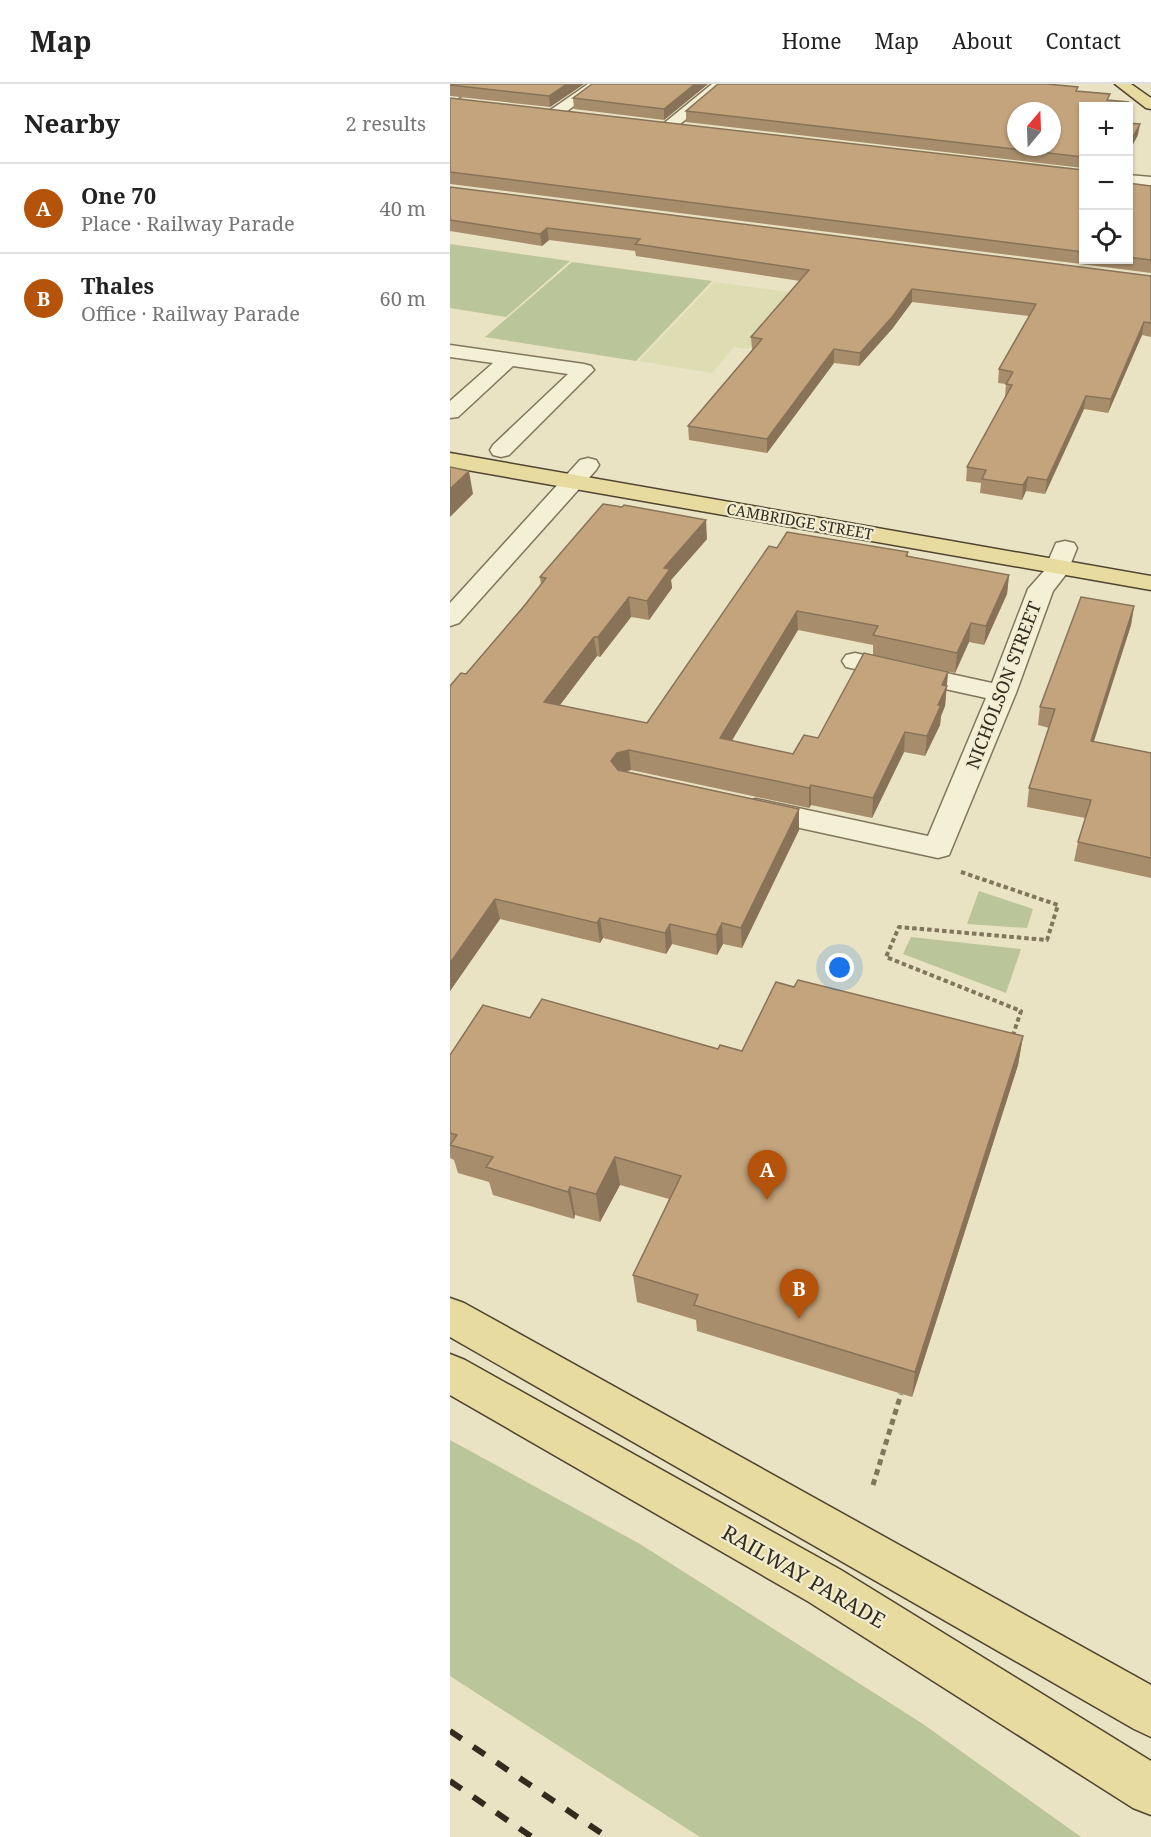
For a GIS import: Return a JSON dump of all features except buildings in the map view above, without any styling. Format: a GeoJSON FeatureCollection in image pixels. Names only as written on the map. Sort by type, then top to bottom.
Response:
{"type":"FeatureCollection","features":[{"type":"Feature","properties":{"kind":"main road"},"geometry":{"type":"LineString","coordinates":[[1122,84],[1151,105]]}},
{"type":"Feature","properties":{"kind":"main road"},"geometry":{"type":"LineString","coordinates":[[1143,84],[1151,90]]}},
{"type":"Feature","properties":{"kind":"main road","name":"CAMBRIDGE STREET"},"geometry":{"type":"LineString","coordinates":[[450,442],[501,450],[580,473]]}},
{"type":"Feature","properties":{"kind":"main road","name":"CAMBRIDGE STREET"},"geometry":{"type":"LineString","coordinates":[[450,460],[580,473],[1062,557],[1151,583]]}},
{"type":"Feature","properties":{"kind":"main road","name":"CAMBRIDGE STREET"},"geometry":{"type":"LineString","coordinates":[[1062,557],[1151,562]]}},
{"type":"Feature","properties":{"kind":"main road"},"geometry":{"type":"LineString","coordinates":[[450,1316],[1151,1712]]}},
{"type":"Feature","properties":{"kind":"main road","name":"RAILWAY PARADE"},"geometry":{"type":"LineString","coordinates":[[450,1373],[825,1586],[1151,1790]]}},
{"type":"Feature","properties":{"kind":"street"},"geometry":{"type":"LineString","coordinates":[[450,100],[474,84]]}},
{"type":"Feature","properties":{"kind":"street"},"geometry":{"type":"LineString","coordinates":[[577,117],[549,113],[597,84]]}},
{"type":"Feature","properties":{"kind":"street"},"geometry":{"type":"LineString","coordinates":[[692,130],[662,127],[721,84]]}},
{"type":"Feature","properties":{"kind":"street"},"geometry":{"type":"LineString","coordinates":[[450,100],[473,104]]}},
{"type":"Feature","properties":{"kind":"street"},"geometry":{"type":"LineString","coordinates":[[1133,180],[1151,182]]}},
{"type":"Feature","properties":{"kind":"street"},"geometry":{"type":"LineString","coordinates":[[450,351],[584,370],[501,450]]}},
{"type":"Feature","properties":{"kind":"street"},"geometry":{"type":"LineString","coordinates":[[450,412],[508,360]]}},
{"type":"Feature","properties":{"kind":"street"},"geometry":{"type":"LineString","coordinates":[[453,610],[580,473]]}},
{"type":"Feature","properties":{"kind":"street","name":"NICHOLSON STREET"},"geometry":{"type":"LineString","coordinates":[[942,837],[1002,693],[1041,590],[1062,557]]}},
{"type":"Feature","properties":{"kind":"street"},"geometry":{"type":"LineString","coordinates":[[855,662],[1002,693]]}},
{"type":"Feature","properties":{"kind":"street"},"geometry":{"type":"LineString","coordinates":[[735,804],[942,837]]}},
{"type":"Feature","properties":{"kind":"path"},"geometry":{"type":"LineString","coordinates":[[942,837],[958,871],[1058,905],[1047,940],[899,927],[886,957],[1021,1011],[1011,1041]]}},
{"type":"Feature","properties":{"kind":"path"},"geometry":{"type":"LineString","coordinates":[[873,1485],[901,1394]]}},
{"type":"Feature","properties":{"kind":"green space"},"geometry":{"type":"Polygon","coordinates":[[[450,244],[570,261],[506,317],[450,308],[450,244]]]}},
{"type":"Feature","properties":{"kind":"green space"},"geometry":{"type":"Polygon","coordinates":[[[572,262],[712,281],[636,361],[485,337],[572,262]]]}},
{"type":"Feature","properties":{"kind":"green space"},"geometry":{"type":"Polygon","coordinates":[[[714,282],[797,293],[749,349],[734,347],[712,373],[639,361],[714,282]]]}},
{"type":"Feature","properties":{"kind":"green space"},"geometry":{"type":"Polygon","coordinates":[[[979,891],[1033,909],[1027,928],[967,924],[979,891]]]}},
{"type":"Feature","properties":{"kind":"green space"},"geometry":{"type":"Polygon","coordinates":[[[911,937],[1021,949],[1006,993],[903,954],[911,937]]]}},
{"type":"Feature","properties":{"kind":"green space"},"geometry":{"type":"Polygon","coordinates":[[[450,1440],[640,1544],[923,1724],[1081,1837],[700,1837],[450,1676],[450,1440]]]}},
{"type":"Feature","properties":{"kind":"railway"},"geometry":{"type":"LineString","coordinates":[[450,1731],[607,1837]]}},
{"type":"Feature","properties":{"kind":"railway"},"geometry":{"type":"LineString","coordinates":[[450,1781],[532,1837]]}},
{"type":"Feature","properties":{"kind":"place","name":"One 70"},"geometry":{"type":"Point","coordinates":[767,1200]}},
{"type":"Feature","properties":{"kind":"place","name":"Thales"},"geometry":{"type":"Point","coordinates":[799,1319]}}]}
